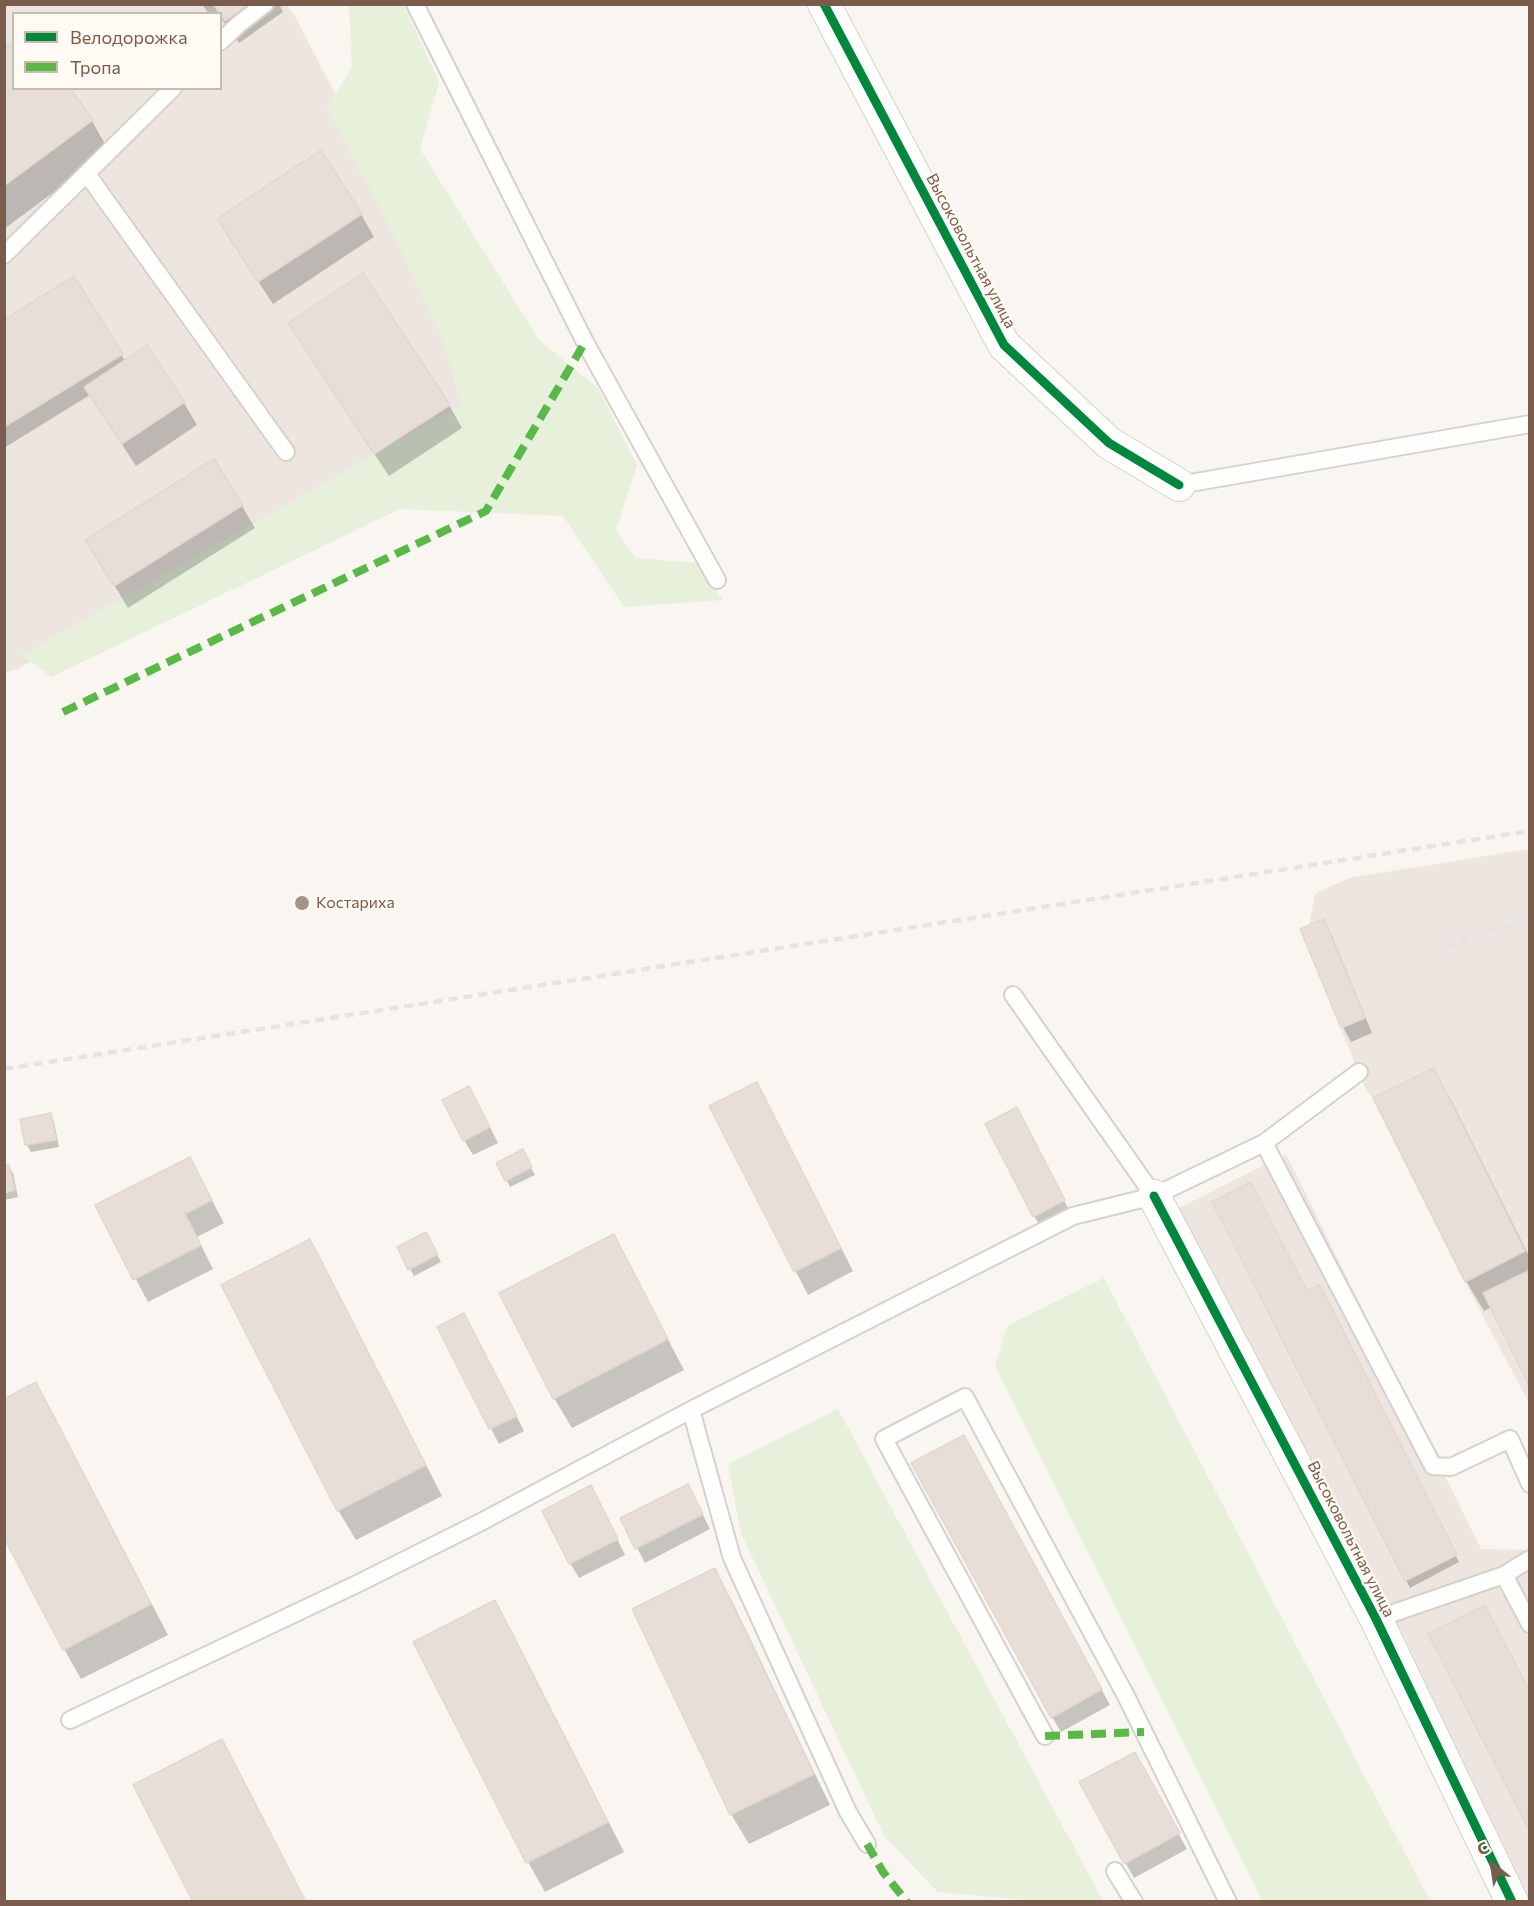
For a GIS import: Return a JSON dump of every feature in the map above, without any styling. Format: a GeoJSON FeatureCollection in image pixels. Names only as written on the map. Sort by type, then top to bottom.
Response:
{"type":"FeatureCollection","features":[{"type":"Feature","properties":{"kind":"street","name":"Высоковольтная улица"},"geometry":{"type":"LineString","coordinates":[[824,4],[1004,345],[1109,443],[1179,485]]}},
{"type":"Feature","properties":{"kind":"street","name":"Высоковольтная улица"},"geometry":{"type":"LineString","coordinates":[[1154,1196],[1376,1619],[1512,1902]]}},
{"type":"Feature","properties":{"kind":"lane"},"geometry":{"type":"LineString","coordinates":[[222,40],[265,4]]}},
{"type":"Feature","properties":{"kind":"lane"},"geometry":{"type":"LineString","coordinates":[[415,4],[585,342],[717,580]]}},
{"type":"Feature","properties":{"kind":"lane"},"geometry":{"type":"LineString","coordinates":[[4,255],[171,90]]}},
{"type":"Feature","properties":{"kind":"lane"},"geometry":{"type":"LineString","coordinates":[[87,174],[286,452]]}},
{"type":"Feature","properties":{"kind":"lane"},"geometry":{"type":"LineString","coordinates":[[1179,485],[1530,424]]}},
{"type":"Feature","properties":{"kind":"lane"},"geometry":{"type":"LineString","coordinates":[[1014,995],[1154,1196]]}},
{"type":"Feature","properties":{"kind":"lane"},"geometry":{"type":"LineString","coordinates":[[70,1720],[359,1583],[481,1522],[691,1410],[1073,1216],[1154,1196],[1264,1143],[1359,1071]]}},
{"type":"Feature","properties":{"kind":"lane"},"geometry":{"type":"LineString","coordinates":[[1264,1143],[1433,1466],[1451,1467],[1510,1440],[1530,1484]]}},
{"type":"Feature","properties":{"kind":"lane"},"geometry":{"type":"LineString","coordinates":[[1045,1736],[884,1439],[965,1397],[1126,1696],[1228,1902]]}},
{"type":"Feature","properties":{"kind":"lane"},"geometry":{"type":"LineString","coordinates":[[691,1410],[732,1558],[848,1812],[867,1844]]}},
{"type":"Feature","properties":{"kind":"lane"},"geometry":{"type":"LineString","coordinates":[[1376,1619],[1504,1575],[1530,1559]]}},
{"type":"Feature","properties":{"kind":"lane"},"geometry":{"type":"LineString","coordinates":[[1504,1575],[1530,1624]]}},
{"type":"Feature","properties":{"kind":"lane"},"geometry":{"type":"LineString","coordinates":[[1115,1871],[1134,1902]]}},
{"type":"Feature","properties":{"kind":"shaded area"},"geometry":{"type":"Polygon","coordinates":[[[5,5],[287,5],[297,20],[495,404],[16,670],[5,672],[5,5]]]}},
{"type":"Feature","properties":{"kind":"shaded area"},"geometry":{"type":"Polygon","coordinates":[[[1529,849],[1529,1403],[1465,1282],[1373,1098],[1366,1090],[1300,929],[1309,925],[1315,894],[1349,878],[1529,849]]]}},
{"type":"Feature","properties":{"kind":"shaded area"},"geometry":{"type":"Polygon","coordinates":[[[1286,1154],[1481,1549],[1529,1550],[1529,1901],[1525,1901],[1179,1208],[1286,1154]]]}},
{"type":"Feature","properties":{"kind":"green space"},"geometry":{"type":"Polygon","coordinates":[[[349,5],[404,5],[439,82],[420,149],[539,340],[598,388],[637,465],[616,530],[635,558],[696,563],[723,600],[624,607],[563,516],[400,509],[51,677],[22,655],[461,405],[443,341],[386,220],[326,107],[352,68],[349,5]]]}},
{"type":"Feature","properties":{"kind":"green space"},"geometry":{"type":"Polygon","coordinates":[[[1104,1278],[1430,1901],[1262,1901],[995,1366],[1007,1326],[1104,1278]]]}},
{"type":"Feature","properties":{"kind":"green space"},"geometry":{"type":"Polygon","coordinates":[[[838,1409],[1103,1901],[1038,1901],[938,1892],[884,1836],[741,1533],[728,1464],[838,1409]]]}},
{"type":"Feature","properties":{"kind":"building"},"geometry":{"type":"Polygon","coordinates":[[[213,4],[248,4],[225,21],[222,12],[219,12],[213,4]]]}},
{"type":"Feature","properties":{"kind":"building"},"geometry":{"type":"Polygon","coordinates":[[[12,43],[12,90],[71,90],[93,120],[4,186],[4,48],[12,43]]]}},
{"type":"Feature","properties":{"kind":"building"},"geometry":{"type":"Polygon","coordinates":[[[321,150],[362,214],[258,282],[217,219],[321,150]]]}},
{"type":"Feature","properties":{"kind":"building"},"geometry":{"type":"Polygon","coordinates":[[[363,273],[450,405],[374,454],[288,323],[363,273]]]}},
{"type":"Feature","properties":{"kind":"building"},"geometry":{"type":"Polygon","coordinates":[[[74,276],[123,354],[4,427],[4,320],[74,276]]]}},
{"type":"Feature","properties":{"kind":"building"},"geometry":{"type":"Polygon","coordinates":[[[147,345],[185,402],[122,444],[84,387],[147,345]]]}},
{"type":"Feature","properties":{"kind":"building"},"geometry":{"type":"Polygon","coordinates":[[[214,459],[243,505],[114,586],[85,540],[214,459]]]}},
{"type":"Feature","properties":{"kind":"building"},"geometry":{"type":"Polygon","coordinates":[[[1324,919],[1365,1018],[1341,1028],[1300,929],[1324,919]]]}},
{"type":"Feature","properties":{"kind":"building"},"geometry":{"type":"Polygon","coordinates":[[[1434,1068],[1525,1251],[1465,1282],[1373,1098],[1434,1068]]]}},
{"type":"Feature","properties":{"kind":"building"},"geometry":{"type":"Polygon","coordinates":[[[757,1082],[841,1248],[794,1272],[709,1106],[757,1082]]]}},
{"type":"Feature","properties":{"kind":"building"},"geometry":{"type":"Polygon","coordinates":[[[469,1086],[490,1127],[463,1141],[442,1100],[469,1086]]]}},
{"type":"Feature","properties":{"kind":"building"},"geometry":{"type":"Polygon","coordinates":[[[1017,1107],[1065,1200],[1033,1217],[985,1124],[1017,1107]]]}},
{"type":"Feature","properties":{"kind":"building"},"geometry":{"type":"Polygon","coordinates":[[[51,1113],[56,1140],[25,1145],[20,1119],[51,1113]]]}},
{"type":"Feature","properties":{"kind":"building"},"geometry":{"type":"Polygon","coordinates":[[[523,1149],[532,1167],[505,1181],[496,1163],[523,1149]]]}},
{"type":"Feature","properties":{"kind":"building"},"geometry":{"type":"Polygon","coordinates":[[[190,1157],[212,1200],[185,1214],[201,1245],[133,1280],[95,1205],[190,1157]]]}},
{"type":"Feature","properties":{"kind":"building"},"geometry":{"type":"Polygon","coordinates":[[[4,1165],[9,1165],[15,1190],[4,1193],[4,1165]]]}},
{"type":"Feature","properties":{"kind":"building"},"geometry":{"type":"Polygon","coordinates":[[[1251,1182],[1307,1291],[1320,1285],[1457,1555],[1405,1581],[1212,1202],[1251,1182]]]}},
{"type":"Feature","properties":{"kind":"building"},"geometry":{"type":"Polygon","coordinates":[[[426,1232],[438,1254],[408,1270],[397,1247],[426,1232]]]}},
{"type":"Feature","properties":{"kind":"building"},"geometry":{"type":"Polygon","coordinates":[[[614,1234],[668,1339],[553,1399],[499,1293],[614,1234]]]}},
{"type":"Feature","properties":{"kind":"building"},"geometry":{"type":"Polygon","coordinates":[[[310,1239],[426,1465],[337,1511],[221,1285],[310,1239]]]}},
{"type":"Feature","properties":{"kind":"building"},"geometry":{"type":"Polygon","coordinates":[[[1530,1270],[1530,1387],[1483,1293],[1530,1270]]]}},
{"type":"Feature","properties":{"kind":"building"},"geometry":{"type":"Polygon","coordinates":[[[464,1313],[517,1416],[489,1429],[437,1327],[464,1313]]]}},
{"type":"Feature","properties":{"kind":"building"},"geometry":{"type":"Polygon","coordinates":[[[36,1382],[151,1604],[63,1650],[4,1538],[4,1399],[36,1382]]]}},
{"type":"Feature","properties":{"kind":"building"},"geometry":{"type":"Polygon","coordinates":[[[964,1435],[1102,1689],[1051,1718],[911,1463],[964,1435]]]}},
{"type":"Feature","properties":{"kind":"building"},"geometry":{"type":"Polygon","coordinates":[[[688,1484],[703,1514],[635,1549],[620,1518],[688,1484]]]}},
{"type":"Feature","properties":{"kind":"building"},"geometry":{"type":"Polygon","coordinates":[[[591,1485],[618,1539],[569,1564],[542,1511],[591,1485]]]}},
{"type":"Feature","properties":{"kind":"building"},"geometry":{"type":"Polygon","coordinates":[[[715,1568],[814,1774],[730,1815],[632,1609],[715,1568]]]}},
{"type":"Feature","properties":{"kind":"building"},"geometry":{"type":"Polygon","coordinates":[[[495,1600],[608,1822],[526,1863],[413,1642],[495,1600]]]}},
{"type":"Feature","properties":{"kind":"building"},"geometry":{"type":"Polygon","coordinates":[[[1485,1605],[1530,1692],[1530,1832],[1428,1634],[1485,1605]]]}},
{"type":"Feature","properties":{"kind":"building"},"geometry":{"type":"Polygon","coordinates":[[[222,1739],[306,1902],[193,1902],[133,1785],[222,1739]]]}},
{"type":"Feature","properties":{"kind":"building"},"geometry":{"type":"Polygon","coordinates":[[[1135,1752],[1180,1833],[1124,1864],[1079,1782],[1135,1752]]]}},
{"type":"Feature","properties":{"kind":"railway"},"geometry":{"type":"LineString","coordinates":[[4,1069],[1530,831]]}},
{"type":"Feature","properties":{"kind":"railway"},"geometry":{"type":"LineString","coordinates":[[1446,946],[1530,918]]}},
{"type":"Feature","properties":{"kind":"marked path"},"geometry":{"type":"LineString","coordinates":[[63,712],[486,511],[585,342]]}},
{"type":"Feature","properties":{"kind":"marked path"},"geometry":{"type":"LineString","coordinates":[[1045,1736],[1144,1732]]}},
{"type":"Feature","properties":{"kind":"marked path"},"geometry":{"type":"LineString","coordinates":[[867,1844],[883,1872],[907,1902]]}},
{"type":"Feature","properties":{"kind":"cycle path"},"geometry":{"type":"LineString","coordinates":[[824,4],[1004,345],[1109,443],[1179,485]]}},
{"type":"Feature","properties":{"kind":"cycle path"},"geometry":{"type":"LineString","coordinates":[[1154,1196],[1376,1619],[1512,1902]]}},
{"type":"Feature","properties":{"kind":"place","name":"Костариха"},"geometry":{"type":"Point","coordinates":[302,903]}}]}
